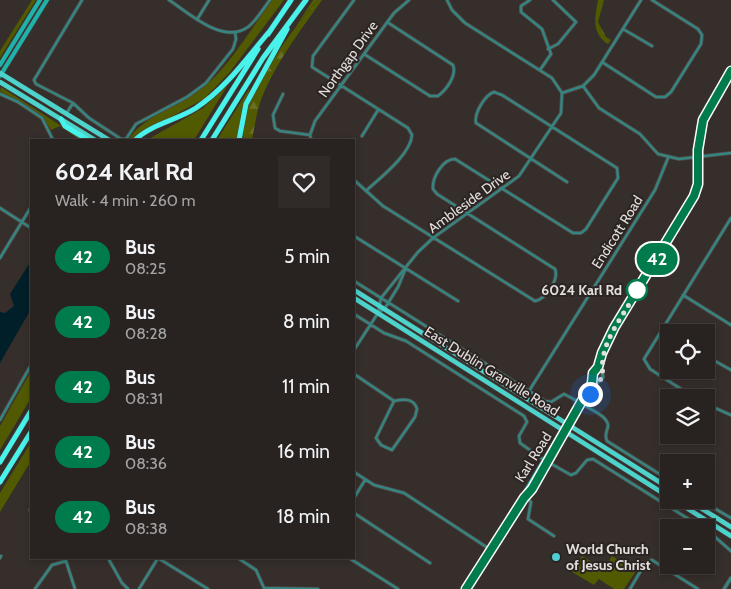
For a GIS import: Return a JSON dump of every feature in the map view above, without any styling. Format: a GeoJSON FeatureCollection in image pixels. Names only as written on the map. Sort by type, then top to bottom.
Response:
{"type":"FeatureCollection","features":[{"type":"Feature","properties":{"kind":"highway"},"geometry":{"type":"LineString","coordinates":[[202,139],[291,0]]}},
{"type":"Feature","properties":{"kind":"highway"},"geometry":{"type":"LineString","coordinates":[[213,139],[263,58],[306,0]]}},
{"type":"Feature","properties":{"kind":"highway"},"geometry":{"type":"LineString","coordinates":[[239,139],[246,104],[292,18]]}},
{"type":"Feature","properties":{"kind":"highway"},"geometry":{"type":"LineString","coordinates":[[136,139],[152,128],[194,110],[210,98],[269,32]]}},
{"type":"Feature","properties":{"kind":"highway"},"geometry":{"type":"LineString","coordinates":[[61,119],[65,126],[86,139]]}},
{"type":"Feature","properties":{"kind":"highway"},"geometry":{"type":"LineString","coordinates":[[0,462],[30,413]]}},
{"type":"Feature","properties":{"kind":"highway"},"geometry":{"type":"LineString","coordinates":[[0,482],[30,434]]}},
{"type":"Feature","properties":{"kind":"main road"},"geometry":{"type":"LineString","coordinates":[[0,65],[40,0]]}},
{"type":"Feature","properties":{"kind":"main road"},"geometry":{"type":"LineString","coordinates":[[47,0],[1,74],[107,139]]}},
{"type":"Feature","properties":{"kind":"main road"},"geometry":{"type":"LineString","coordinates":[[0,82],[92,139]]}},
{"type":"Feature","properties":{"kind":"main road","name":"East Dublin Granville Road"},"geometry":{"type":"LineString","coordinates":[[355,291],[571,423],[660,482]]}},
{"type":"Feature","properties":{"kind":"main road","name":"East Dublin Granville Road"},"geometry":{"type":"LineString","coordinates":[[355,299],[660,491]]}},
{"type":"Feature","properties":{"kind":"main road","name":"Karl Road"},"geometry":{"type":"LineString","coordinates":[[466,589],[524,498],[529,494],[546,461],[571,423]]}},
{"type":"Feature","properties":{"kind":"main road"},"geometry":{"type":"LineString","coordinates":[[688,509],[731,536]]}},
{"type":"Feature","properties":{"kind":"main road"},"geometry":{"type":"LineString","coordinates":[[702,509],[731,527]]}},
{"type":"Feature","properties":{"kind":"street"},"geometry":{"type":"LineString","coordinates":[[82,0],[34,80],[36,84],[73,103],[89,118],[121,139],[126,139],[136,124],[187,97],[206,83],[233,49],[236,39],[235,32]]}},
{"type":"Feature","properties":{"kind":"street"},"geometry":{"type":"LineString","coordinates":[[169,0],[217,30],[235,32],[250,26],[270,0]]}},
{"type":"Feature","properties":{"kind":"street"},"geometry":{"type":"LineString","coordinates":[[198,18],[209,0]]}},
{"type":"Feature","properties":{"kind":"street"},"geometry":{"type":"LineString","coordinates":[[354,0],[313,56],[311,64],[315,70],[408,128],[412,134],[412,140],[405,151],[367,190]]}},
{"type":"Feature","properties":{"kind":"street","name":"Northgap Drive"},"geometry":{"type":"LineString","coordinates":[[310,135],[315,121],[387,22],[401,5],[409,0]]}},
{"type":"Feature","properties":{"kind":"street"},"geometry":{"type":"LineString","coordinates":[[447,0],[452,10],[465,23],[552,78],[562,93],[583,86],[602,62],[641,0]]}},
{"type":"Feature","properties":{"kind":"street"},"geometry":{"type":"LineString","coordinates":[[530,0],[521,6],[521,14],[542,29],[551,54],[540,70]]}},
{"type":"Feature","properties":{"kind":"street"},"geometry":{"type":"LineString","coordinates":[[548,49],[558,44],[575,25],[575,21],[553,0]]}},
{"type":"Feature","properties":{"kind":"street"},"geometry":{"type":"LineString","coordinates":[[602,62],[656,96],[665,97],[671,92],[701,44],[702,35],[698,29],[652,0]]}},
{"type":"Feature","properties":{"kind":"street"},"geometry":{"type":"LineString","coordinates":[[364,54],[434,97],[443,92],[454,74],[454,67],[387,22]]}},
{"type":"Feature","properties":{"kind":"street"},"geometry":{"type":"LineString","coordinates":[[623,29],[652,46]]}},
{"type":"Feature","properties":{"kind":"street"},"geometry":{"type":"LineString","coordinates":[[604,352],[603,376],[600,380],[594,378],[593,373],[614,328],[689,208],[698,184],[698,156],[703,120],[731,71]]}},
{"type":"Feature","properties":{"kind":"street"},"geometry":{"type":"LineString","coordinates":[[583,86],[599,108],[640,134],[653,150],[668,158],[731,153]]}},
{"type":"Feature","properties":{"kind":"street"},"geometry":{"type":"LineString","coordinates":[[355,181],[383,206],[527,298],[538,301],[544,297],[555,280],[556,272],[552,266],[437,194],[433,189],[434,180],[445,163],[451,159],[458,161],[573,233],[581,233],[602,204],[618,178],[619,172],[615,166],[502,95],[494,92],[488,96],[480,108],[475,118],[476,123],[567,182]]}},
{"type":"Feature","properties":{"kind":"street","name":"Ambleside Drive"},"geometry":{"type":"LineString","coordinates":[[378,313],[378,305],[382,298],[418,252],[432,238],[519,176],[561,113],[562,93]]}},
{"type":"Feature","properties":{"kind":"street"},"geometry":{"type":"LineString","coordinates":[[0,94],[18,102],[42,118],[52,139]]}},
{"type":"Feature","properties":{"kind":"street"},"geometry":{"type":"LineString","coordinates":[[284,94],[274,115],[275,128],[280,131],[310,135],[311,139]]}},
{"type":"Feature","properties":{"kind":"street"},"geometry":{"type":"LineString","coordinates":[[66,114],[73,103]]}},
{"type":"Feature","properties":{"kind":"street"},"geometry":{"type":"LineString","coordinates":[[362,136],[378,110]]}},
{"type":"Feature","properties":{"kind":"street","name":"Endicott Road"},"geometry":{"type":"LineString","coordinates":[[529,391],[655,190],[668,158]]}},
{"type":"Feature","properties":{"kind":"street"},"geometry":{"type":"LineString","coordinates":[[0,208],[30,227]]}},
{"type":"Feature","properties":{"kind":"street"},"geometry":{"type":"LineString","coordinates":[[0,258],[30,209]]}},
{"type":"Feature","properties":{"kind":"street"},"geometry":{"type":"LineString","coordinates":[[665,324],[731,218]]}},
{"type":"Feature","properties":{"kind":"street"},"geometry":{"type":"LineString","coordinates":[[355,237],[458,301]]}},
{"type":"Feature","properties":{"kind":"street","name":"Ambleside Drive"},"geometry":{"type":"LineString","coordinates":[[378,313],[384,308],[398,287],[405,269]]}},
{"type":"Feature","properties":{"kind":"street","name":"East Dublin Granville Road"},"geometry":{"type":"LineString","coordinates":[[355,282],[548,402],[564,394],[606,419],[608,425],[605,436],[607,441],[660,474]]}},
{"type":"Feature","properties":{"kind":"street"},"geometry":{"type":"LineString","coordinates":[[683,295],[731,325]]}},
{"type":"Feature","properties":{"kind":"street"},"geometry":{"type":"LineString","coordinates":[[355,348],[378,313]]}},
{"type":"Feature","properties":{"kind":"street","name":"East Dublin Granville Road"},"geometry":{"type":"LineString","coordinates":[[355,315],[384,333],[406,341],[524,415],[527,422],[519,436],[520,443],[546,461],[571,475],[576,473],[587,460],[593,459],[690,519]]}},
{"type":"Feature","properties":{"kind":"street"},"geometry":{"type":"LineString","coordinates":[[660,331],[645,356],[645,363],[660,375]]}},
{"type":"Feature","properties":{"kind":"street"},"geometry":{"type":"LineString","coordinates":[[715,361],[731,370]]}},
{"type":"Feature","properties":{"kind":"street"},"geometry":{"type":"LineString","coordinates":[[0,420],[30,367]]}},
{"type":"Feature","properties":{"kind":"street"},"geometry":{"type":"LineString","coordinates":[[596,370],[602,372]]}},
{"type":"Feature","properties":{"kind":"street"},"geometry":{"type":"LineString","coordinates":[[355,375],[394,401],[408,399],[416,405],[417,414],[395,449],[389,450],[377,442],[376,438],[394,401]]}},
{"type":"Feature","properties":{"kind":"street","name":"Karl Road"},"geometry":{"type":"LineString","coordinates":[[582,404],[594,378]]}},
{"type":"Feature","properties":{"kind":"street"},"geometry":{"type":"LineString","coordinates":[[666,379],[681,389]]}},
{"type":"Feature","properties":{"kind":"street","name":"Karl Road"},"geometry":{"type":"LineString","coordinates":[[571,423],[571,418],[600,380]]}},
{"type":"Feature","properties":{"kind":"street"},"geometry":{"type":"LineString","coordinates":[[715,408],[731,415]]}},
{"type":"Feature","properties":{"kind":"street"},"geometry":{"type":"LineString","coordinates":[[355,473],[374,485],[404,494],[491,550]]}},
{"type":"Feature","properties":{"kind":"street"},"geometry":{"type":"LineString","coordinates":[[355,496],[365,480]]}},
{"type":"Feature","properties":{"kind":"street"},"geometry":{"type":"LineString","coordinates":[[524,498],[531,502],[528,519],[554,536]]}},
{"type":"Feature","properties":{"kind":"street"},"geometry":{"type":"LineString","coordinates":[[715,509],[731,518]]}},
{"type":"Feature","properties":{"kind":"street"},"geometry":{"type":"LineString","coordinates":[[355,514],[430,563]]}},
{"type":"Feature","properties":{"kind":"street","name":"East Dublin Granville Road"},"geometry":{"type":"LineString","coordinates":[[715,537],[731,551]]}},
{"type":"Feature","properties":{"kind":"street"},"geometry":{"type":"LineString","coordinates":[[34,589],[52,565],[65,559],[75,589]]}},
{"type":"Feature","properties":{"kind":"street"},"geometry":{"type":"LineString","coordinates":[[109,559],[122,583],[128,589]]}},
{"type":"Feature","properties":{"kind":"street"},"geometry":{"type":"LineString","coordinates":[[139,589],[157,559]]}},
{"type":"Feature","properties":{"kind":"street"},"geometry":{"type":"LineString","coordinates":[[160,559],[208,589]]}},
{"type":"Feature","properties":{"kind":"street"},"geometry":{"type":"LineString","coordinates":[[240,559],[256,570],[263,582],[264,589],[318,589]]}},
{"type":"Feature","properties":{"kind":"street"},"geometry":{"type":"LineString","coordinates":[[352,559],[398,589]]}},
{"type":"Feature","properties":{"kind":"street"},"geometry":{"type":"LineString","coordinates":[[630,589],[649,560],[654,561],[698,589]]}},
{"type":"Feature","properties":{"kind":"street"},"geometry":{"type":"LineString","coordinates":[[724,589],[731,578]]}},
{"type":"Feature","properties":{"kind":"green space"},"geometry":{"type":"Polygon","coordinates":[[[32,0],[36,0],[0,58],[0,51],[32,0]]]}},
{"type":"Feature","properties":{"kind":"green space"},"geometry":{"type":"Polygon","coordinates":[[[272,0],[284,0],[230,72],[204,99],[129,139],[135,131],[154,116],[206,85],[223,68],[272,0]]]}},
{"type":"Feature","properties":{"kind":"green space"},"geometry":{"type":"Polygon","coordinates":[[[313,0],[319,0],[309,10],[294,30],[313,0]]]}},
{"type":"Feature","properties":{"kind":"green space"},"geometry":{"type":"Polygon","coordinates":[[[319,0],[322,0],[271,78],[259,106],[252,139],[243,139],[249,107],[263,77],[310,9],[319,0]]]}},
{"type":"Feature","properties":{"kind":"green space"},"geometry":{"type":"Polygon","coordinates":[[[598,0],[604,0],[598,22],[606,37],[611,40],[608,44],[599,35],[597,30],[595,18],[598,0]]]}},
{"type":"Feature","properties":{"kind":"green space"},"geometry":{"type":"Polygon","coordinates":[[[273,62],[252,104],[242,139],[248,107],[253,92],[273,62]]]}},
{"type":"Feature","properties":{"kind":"green space"},"geometry":{"type":"Polygon","coordinates":[[[228,85],[195,139],[149,139],[203,108],[228,85]]]}},
{"type":"Feature","properties":{"kind":"green space"},"geometry":{"type":"Polygon","coordinates":[[[1,87],[81,139],[60,126],[51,130],[42,116],[0,92],[1,87]]]}},
{"type":"Feature","properties":{"kind":"green space"},"geometry":{"type":"Polygon","coordinates":[[[250,87],[238,139],[218,139],[250,87]]]}},
{"type":"Feature","properties":{"kind":"green space"},"geometry":{"type":"Polygon","coordinates":[[[30,373],[30,400],[0,450],[0,426],[30,373]]]}},
{"type":"Feature","properties":{"kind":"green space"},"geometry":{"type":"Polygon","coordinates":[[[30,444],[30,463],[0,512],[0,493],[30,444]]]}},
{"type":"Feature","properties":{"kind":"green space"},"geometry":{"type":"Polygon","coordinates":[[[582,556],[604,569],[612,556],[636,571],[624,589],[614,589],[599,579],[594,585],[572,572],[582,556]]]}},
{"type":"Feature","properties":{"kind":"water"},"geometry":{"type":"Polygon","coordinates":[[[30,263],[30,311],[0,363],[0,312],[5,313],[14,306],[10,294],[30,263]]]}},
{"type":"Feature","properties":{"kind":"bus line","name":"42"},"geometry":{"type":"LineString","coordinates":[[466,589],[524,498],[529,494],[558,446],[565,431],[572,422],[571,418],[592,383],[593,373],[598,367],[602,353],[614,328],[689,208],[698,184],[698,150],[703,120],[731,71]]}},
{"type":"Feature","properties":{"kind":"place","name":"6024 Karl Rd"},"geometry":{"type":"Point","coordinates":[637,290]}},
{"type":"Feature","properties":{"kind":"place","name":"World Church of Jesus Christ"},"geometry":{"type":"Point","coordinates":[556,557]}},
{"type":"Feature","properties":{"kind":"route"},"geometry":{"type":"LineString","coordinates":[[590,394],[603,376],[601,367],[606,344],[637,290]]}}]}
